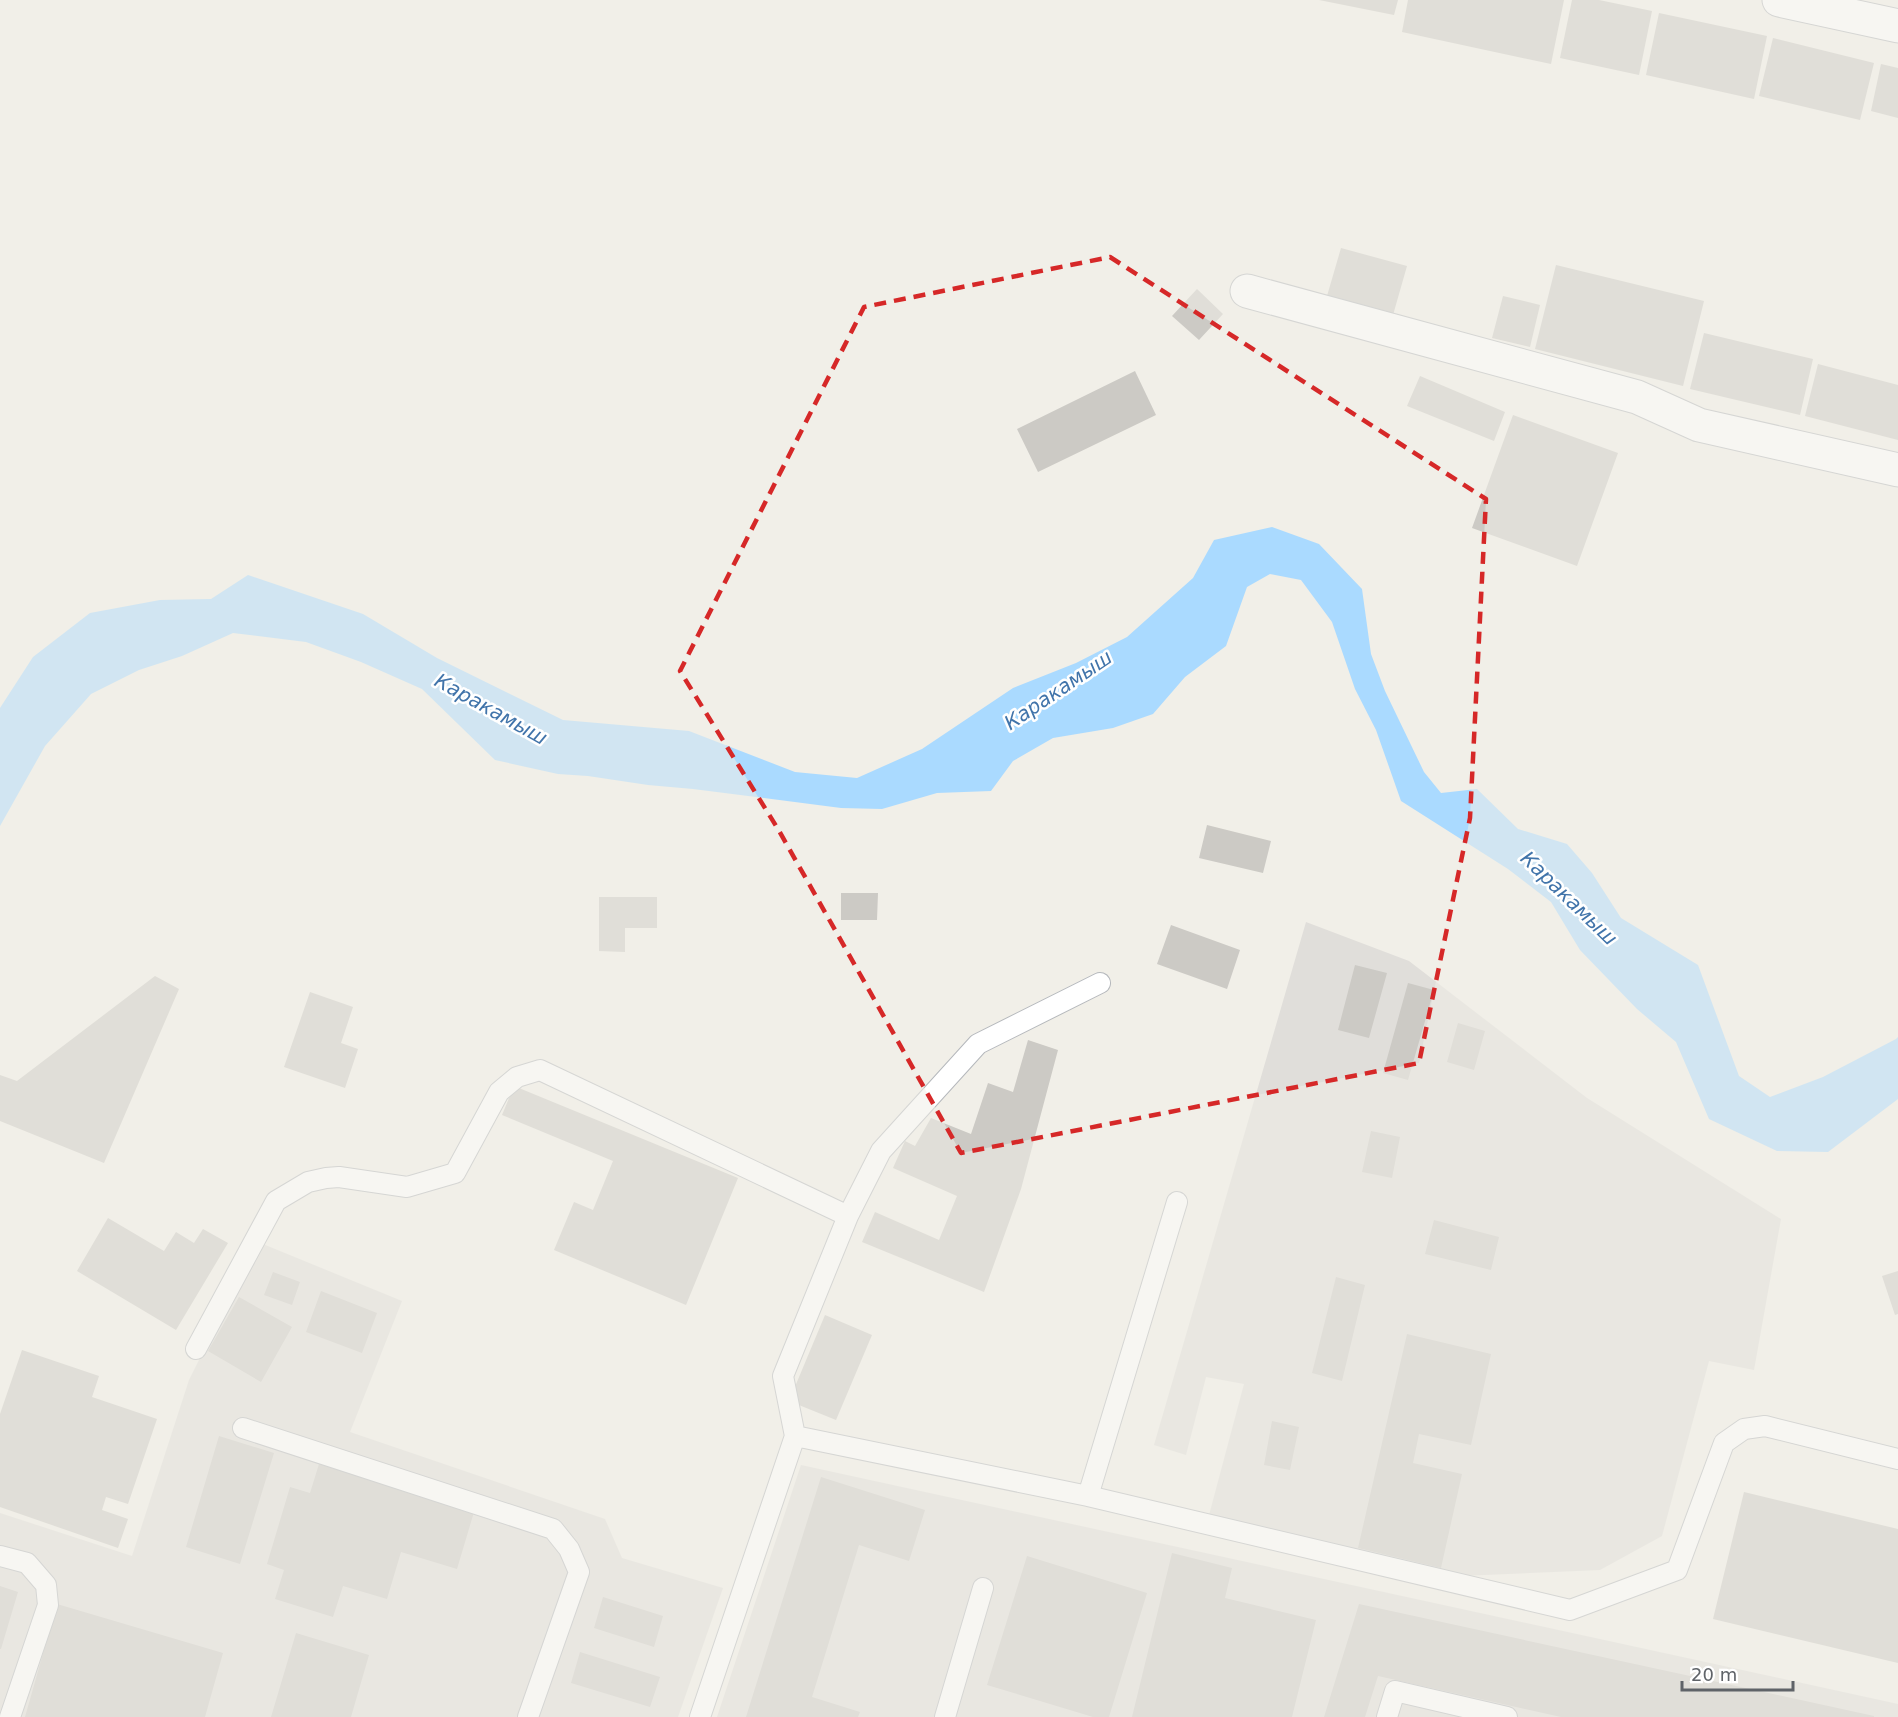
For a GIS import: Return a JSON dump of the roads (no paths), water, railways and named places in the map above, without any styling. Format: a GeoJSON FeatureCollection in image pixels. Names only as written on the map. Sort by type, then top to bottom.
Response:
{"type":"FeatureCollection","features":[{"type":"Feature","properties":{"kind":"street"},"geometry":{"type":"LineString","coordinates":[[1779,0],[1898,26]]}},
{"type":"Feature","properties":{"kind":"street"},"geometry":{"type":"LineString","coordinates":[[1246,291],[1637,397],[1699,425],[1898,471]]}},
{"type":"Feature","properties":{"kind":"lane"},"geometry":{"type":"LineString","coordinates":[[700,1717],[795,1436],[783,1376],[848,1216],[881,1151],[978,1044],[1100,983]]}},
{"type":"Feature","properties":{"kind":"lane"},"geometry":{"type":"LineString","coordinates":[[196,1349],[276,1201],[308,1182],[326,1178],[339,1177],[407,1187],[455,1173],[499,1092],[517,1077],[540,1070],[848,1216]]}},
{"type":"Feature","properties":{"kind":"lane"},"geometry":{"type":"LineString","coordinates":[[1088,1496],[1177,1202]]}},
{"type":"Feature","properties":{"kind":"lane"},"geometry":{"type":"LineString","coordinates":[[795,1436],[1088,1496],[1570,1610],[1677,1570],[1724,1443],[1744,1429],[1765,1426],[1898,1459]]}},
{"type":"Feature","properties":{"kind":"lane"},"geometry":{"type":"LineString","coordinates":[[243,1428],[553,1529],[569,1549],[579,1572],[528,1717]]}},
{"type":"Feature","properties":{"kind":"lane"},"geometry":{"type":"LineString","coordinates":[[0,1556],[27,1563],[46,1584],[48,1605],[10,1717]]}},
{"type":"Feature","properties":{"kind":"lane"},"geometry":{"type":"LineString","coordinates":[[945,1717],[983,1588]]}},
{"type":"Feature","properties":{"kind":"lane"},"geometry":{"type":"LineString","coordinates":[[1388,1717],[1395,1691],[1507,1717]]}},
{"type":"Feature","properties":{"kind":"water","name":"Каракамыш"},"geometry":{"type":"Polygon","coordinates":[[[1272,527],[1319,544],[1362,589],[1371,654],[1385,691],[1424,772],[1441,793],[1477,789],[1518,829],[1567,844],[1592,873],[1621,918],[1698,965],[1739,1076],[1770,1097],[1823,1077],[1898,1037],[1898,1099],[1828,1152],[1777,1151],[1709,1119],[1676,1042],[1637,1009],[1580,950],[1551,902],[1508,869],[1401,801],[1376,730],[1355,689],[1332,622],[1301,580],[1270,574],[1247,587],[1226,646],[1185,677],[1153,714],[1113,728],[1053,738],[1013,761],[991,791],[937,793],[882,809],[841,808],[558,774],[495,760],[422,689],[361,662],[306,642],[233,633],[182,656],[139,670],[91,694],[45,746],[0,826],[0,708],[33,657],[90,613],[160,600],[211,599],[248,575],[363,614],[437,658],[563,720],[689,731],[795,772],[857,778],[922,749],[1013,688],[1076,663],[1127,637],[1193,578],[1214,540],[1272,527]]]}}]}
